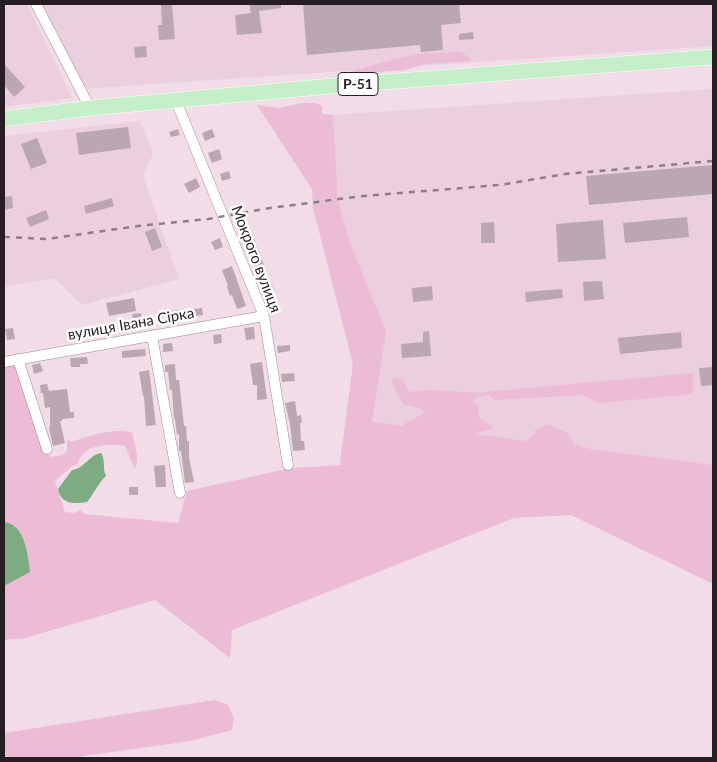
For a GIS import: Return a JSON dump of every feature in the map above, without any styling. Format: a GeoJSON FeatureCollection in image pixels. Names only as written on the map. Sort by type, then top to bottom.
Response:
{"type":"FeatureCollection","features":[{"type":"Feature","properties":{"kind":"main road","name":"Р-51"},"geometry":{"type":"LineString","coordinates":[[4,119],[90,108],[332,86],[713,56]]}},
{"type":"Feature","properties":{"kind":"street"},"geometry":{"type":"LineString","coordinates":[[36,4],[90,108]]}},
{"type":"Feature","properties":{"kind":"street","name":"Мокрого вулиця"},"geometry":{"type":"LineString","coordinates":[[176,101],[264,316],[288,465]]}},
{"type":"Feature","properties":{"kind":"street","name":"вулиця Івана Сірка"},"geometry":{"type":"LineString","coordinates":[[4,362],[264,316]]}},
{"type":"Feature","properties":{"kind":"street"},"geometry":{"type":"LineString","coordinates":[[152,336],[180,493]]}},
{"type":"Feature","properties":{"kind":"street"},"geometry":{"type":"LineString","coordinates":[[18,359],[47,449]]}},
{"type":"Feature","properties":{"kind":"shaded area"},"geometry":{"type":"Polygon","coordinates":[[[4,4],[27,4],[72,98],[4,107],[4,4]]]}},
{"type":"Feature","properties":{"kind":"shaded area"},"geometry":{"type":"Polygon","coordinates":[[[36,4],[713,4],[713,46],[80,89],[36,4]]]}},
{"type":"Feature","properties":{"kind":"shaded area"},"geometry":{"type":"Polygon","coordinates":[[[460,52],[471,58],[470,61],[424,64],[405,70],[346,73],[419,54],[460,52]]]}},
{"type":"Feature","properties":{"kind":"shaded area"},"geometry":{"type":"Polygon","coordinates":[[[713,89],[713,465],[372,422],[385,332],[351,245],[338,200],[333,115],[713,89]]]}},
{"type":"Feature","properties":{"kind":"shaded area"},"geometry":{"type":"Polygon","coordinates":[[[302,103],[316,103],[322,106],[322,114],[333,115],[338,200],[351,245],[386,332],[372,422],[405,426],[407,422],[425,411],[403,404],[392,383],[394,377],[402,380],[410,392],[427,390],[485,393],[693,373],[693,394],[599,403],[583,395],[495,400],[489,395],[477,397],[472,402],[478,406],[479,418],[495,428],[474,434],[526,441],[533,436],[535,430],[549,424],[567,433],[574,444],[590,449],[713,465],[713,584],[571,515],[514,518],[232,630],[230,658],[155,600],[25,638],[4,640],[4,365],[16,362],[45,451],[51,457],[63,455],[67,451],[67,439],[72,442],[110,432],[126,431],[132,433],[137,456],[135,469],[125,446],[104,445],[84,453],[78,464],[72,466],[55,481],[65,512],[74,513],[80,510],[84,514],[178,523],[187,491],[291,468],[342,465],[340,462],[353,364],[313,208],[312,189],[257,105],[279,108],[302,103]]]}},
{"type":"Feature","properties":{"kind":"shaded area"},"geometry":{"type":"Polygon","coordinates":[[[140,121],[153,154],[143,176],[179,279],[82,305],[55,278],[4,287],[4,136],[140,121]]]}},
{"type":"Feature","properties":{"kind":"shaded area"},"geometry":{"type":"Polygon","coordinates":[[[101,453],[106,476],[87,502],[65,501],[58,489],[72,470],[101,453]]]}},
{"type":"Feature","properties":{"kind":"shaded area"},"geometry":{"type":"Polygon","coordinates":[[[4,522],[17,528],[21,534],[30,572],[4,586],[4,522]]]}},
{"type":"Feature","properties":{"kind":"shaded area"},"geometry":{"type":"Polygon","coordinates":[[[215,700],[228,705],[234,718],[232,730],[190,741],[70,758],[4,758],[4,733],[215,700]]]}},
{"type":"Feature","properties":{"kind":"building"},"geometry":{"type":"Polygon","coordinates":[[[161,4],[172,4],[175,39],[159,40],[158,25],[162,25],[161,4]]]}},
{"type":"Feature","properties":{"kind":"building"},"geometry":{"type":"Polygon","coordinates":[[[249,4],[281,4],[281,8],[259,11],[262,33],[237,35],[235,15],[251,13],[249,4]]]}},
{"type":"Feature","properties":{"kind":"building"},"geometry":{"type":"Polygon","coordinates":[[[303,4],[459,4],[461,23],[441,25],[443,50],[421,52],[420,45],[307,55],[303,4]]]}},
{"type":"Feature","properties":{"kind":"building"},"geometry":{"type":"Polygon","coordinates":[[[473,32],[474,39],[459,40],[459,34],[473,32]]]}},
{"type":"Feature","properties":{"kind":"building"},"geometry":{"type":"Polygon","coordinates":[[[146,46],[147,57],[135,58],[134,47],[146,46]]]}},
{"type":"Feature","properties":{"kind":"building"},"geometry":{"type":"Polygon","coordinates":[[[4,64],[25,87],[14,97],[4,85],[4,64]]]}},
{"type":"Feature","properties":{"kind":"building"},"geometry":{"type":"Polygon","coordinates":[[[128,127],[131,148],[79,155],[76,133],[128,127]]]}},
{"type":"Feature","properties":{"kind":"building"},"geometry":{"type":"Polygon","coordinates":[[[178,129],[180,135],[171,137],[169,132],[178,129]]]}},
{"type":"Feature","properties":{"kind":"building"},"geometry":{"type":"Polygon","coordinates":[[[212,129],[215,137],[205,141],[202,133],[212,129]]]}},
{"type":"Feature","properties":{"kind":"building"},"geometry":{"type":"Polygon","coordinates":[[[37,138],[47,163],[31,169],[21,144],[37,138]]]}},
{"type":"Feature","properties":{"kind":"building"},"geometry":{"type":"Polygon","coordinates":[[[219,149],[222,159],[212,163],[208,153],[219,149]]]}},
{"type":"Feature","properties":{"kind":"building"},"geometry":{"type":"Polygon","coordinates":[[[713,165],[713,194],[589,205],[586,176],[713,165]]]}},
{"type":"Feature","properties":{"kind":"building"},"geometry":{"type":"Polygon","coordinates":[[[229,171],[231,178],[222,181],[220,174],[229,171]]]}},
{"type":"Feature","properties":{"kind":"building"},"geometry":{"type":"Polygon","coordinates":[[[196,178],[200,187],[189,193],[184,184],[196,178]]]}},
{"type":"Feature","properties":{"kind":"building"},"geometry":{"type":"Polygon","coordinates":[[[12,196],[13,208],[4,210],[4,197],[12,196]]]}},
{"type":"Feature","properties":{"kind":"building"},"geometry":{"type":"Polygon","coordinates":[[[112,198],[114,206],[86,214],[84,206],[112,198]]]}},
{"type":"Feature","properties":{"kind":"building"},"geometry":{"type":"Polygon","coordinates":[[[46,210],[49,219],[30,227],[26,218],[46,210]]]}},
{"type":"Feature","properties":{"kind":"building"},"geometry":{"type":"Polygon","coordinates":[[[687,217],[689,237],[625,243],[623,223],[687,217]]]}},
{"type":"Feature","properties":{"kind":"building"},"geometry":{"type":"Polygon","coordinates":[[[603,220],[606,259],[558,262],[556,224],[603,220]]]}},
{"type":"Feature","properties":{"kind":"building"},"geometry":{"type":"Polygon","coordinates":[[[494,222],[495,243],[481,243],[481,223],[494,222]]]}},
{"type":"Feature","properties":{"kind":"building"},"geometry":{"type":"Polygon","coordinates":[[[249,226],[266,270],[257,273],[245,236],[243,237],[240,228],[249,226]]]}},
{"type":"Feature","properties":{"kind":"building"},"geometry":{"type":"Polygon","coordinates":[[[155,228],[162,247],[152,251],[145,232],[155,228]]]}},
{"type":"Feature","properties":{"kind":"building"},"geometry":{"type":"Polygon","coordinates":[[[220,238],[223,247],[215,250],[211,242],[220,238]]]}},
{"type":"Feature","properties":{"kind":"building"},"geometry":{"type":"Polygon","coordinates":[[[232,266],[246,306],[237,309],[232,295],[230,296],[222,270],[232,266]]]}},
{"type":"Feature","properties":{"kind":"building"},"geometry":{"type":"Polygon","coordinates":[[[602,281],[604,299],[584,301],[583,282],[602,281]]]}},
{"type":"Feature","properties":{"kind":"building"},"geometry":{"type":"Polygon","coordinates":[[[271,283],[274,290],[266,292],[264,285],[271,283]]]}},
{"type":"Feature","properties":{"kind":"building"},"geometry":{"type":"Polygon","coordinates":[[[432,286],[433,300],[413,302],[412,288],[432,286]]]}},
{"type":"Feature","properties":{"kind":"building"},"geometry":{"type":"Polygon","coordinates":[[[562,289],[563,298],[526,302],[525,292],[562,289]]]}},
{"type":"Feature","properties":{"kind":"building"},"geometry":{"type":"Polygon","coordinates":[[[134,298],[136,311],[109,316],[106,303],[134,298]]]}},
{"type":"Feature","properties":{"kind":"building"},"geometry":{"type":"Polygon","coordinates":[[[278,303],[281,310],[273,313],[270,305],[278,303]]]}},
{"type":"Feature","properties":{"kind":"building"},"geometry":{"type":"Polygon","coordinates":[[[202,308],[203,315],[195,316],[194,309],[202,308]]]}},
{"type":"Feature","properties":{"kind":"building"},"geometry":{"type":"Polygon","coordinates":[[[179,310],[180,319],[172,320],[171,311],[179,310]]]}},
{"type":"Feature","properties":{"kind":"building"},"geometry":{"type":"Polygon","coordinates":[[[141,313],[142,325],[134,326],[132,314],[141,313]]]}},
{"type":"Feature","properties":{"kind":"building"},"geometry":{"type":"Polygon","coordinates":[[[86,327],[87,336],[80,337],[79,328],[86,327]]]}},
{"type":"Feature","properties":{"kind":"building"},"geometry":{"type":"Polygon","coordinates":[[[254,327],[255,339],[246,340],[244,328],[254,327]]]}},
{"type":"Feature","properties":{"kind":"building"},"geometry":{"type":"Polygon","coordinates":[[[13,328],[15,339],[7,340],[5,329],[13,328]]]}},
{"type":"Feature","properties":{"kind":"building"},"geometry":{"type":"Polygon","coordinates":[[[429,331],[431,356],[402,358],[401,344],[423,342],[423,332],[429,331]]]}},
{"type":"Feature","properties":{"kind":"building"},"geometry":{"type":"Polygon","coordinates":[[[681,332],[682,348],[620,354],[618,338],[681,332]]]}},
{"type":"Feature","properties":{"kind":"building"},"geometry":{"type":"Polygon","coordinates":[[[221,334],[222,343],[214,344],[213,335],[221,334]]]}},
{"type":"Feature","properties":{"kind":"building"},"geometry":{"type":"Polygon","coordinates":[[[172,343],[173,351],[163,352],[163,344],[172,343]]]}},
{"type":"Feature","properties":{"kind":"building"},"geometry":{"type":"Polygon","coordinates":[[[290,345],[290,351],[278,353],[277,346],[290,345]]]}},
{"type":"Feature","properties":{"kind":"building"},"geometry":{"type":"Polygon","coordinates":[[[145,349],[146,356],[122,358],[122,351],[145,349]]]}},
{"type":"Feature","properties":{"kind":"building"},"geometry":{"type":"Polygon","coordinates":[[[87,357],[88,364],[80,364],[80,367],[71,367],[70,358],[87,357]]]}},
{"type":"Feature","properties":{"kind":"building"},"geometry":{"type":"Polygon","coordinates":[[[262,362],[267,399],[257,400],[257,385],[253,385],[250,364],[262,362]]]}},
{"type":"Feature","properties":{"kind":"building"},"geometry":{"type":"Polygon","coordinates":[[[40,363],[43,371],[34,374],[32,365],[40,363]]]}},
{"type":"Feature","properties":{"kind":"building"},"geometry":{"type":"Polygon","coordinates":[[[175,364],[176,380],[179,380],[184,426],[186,426],[187,441],[189,441],[189,457],[194,482],[185,483],[181,451],[179,451],[179,434],[177,435],[174,419],[172,390],[170,390],[168,372],[165,372],[165,365],[175,364]]]}},
{"type":"Feature","properties":{"kind":"building"},"geometry":{"type":"Polygon","coordinates":[[[713,367],[713,385],[701,386],[699,368],[713,367]]]}},
{"type":"Feature","properties":{"kind":"building"},"geometry":{"type":"Polygon","coordinates":[[[149,370],[156,425],[146,426],[144,396],[139,372],[149,370]]]}},
{"type":"Feature","properties":{"kind":"building"},"geometry":{"type":"Polygon","coordinates":[[[294,373],[295,381],[282,382],[281,374],[294,373]]]}},
{"type":"Feature","properties":{"kind":"building"},"geometry":{"type":"Polygon","coordinates":[[[47,384],[49,391],[67,389],[70,412],[74,412],[74,418],[62,419],[60,421],[65,443],[53,446],[49,428],[50,407],[45,408],[40,385],[47,384]]]}},
{"type":"Feature","properties":{"kind":"building"},"geometry":{"type":"Polygon","coordinates":[[[295,401],[297,416],[301,415],[301,441],[304,441],[305,450],[293,451],[285,403],[295,401]]]}},
{"type":"Feature","properties":{"kind":"building"},"geometry":{"type":"Polygon","coordinates":[[[165,465],[166,487],[156,487],[154,466],[165,465]]]}},
{"type":"Feature","properties":{"kind":"building"},"geometry":{"type":"Polygon","coordinates":[[[129,487],[138,487],[138,495],[129,495],[129,487]]]}},
{"type":"Feature","properties":{"kind":"railway"},"geometry":{"type":"LineString","coordinates":[[4,237],[47,239],[138,226],[208,219],[270,208],[363,196],[500,185],[565,174],[713,161]]}}]}
